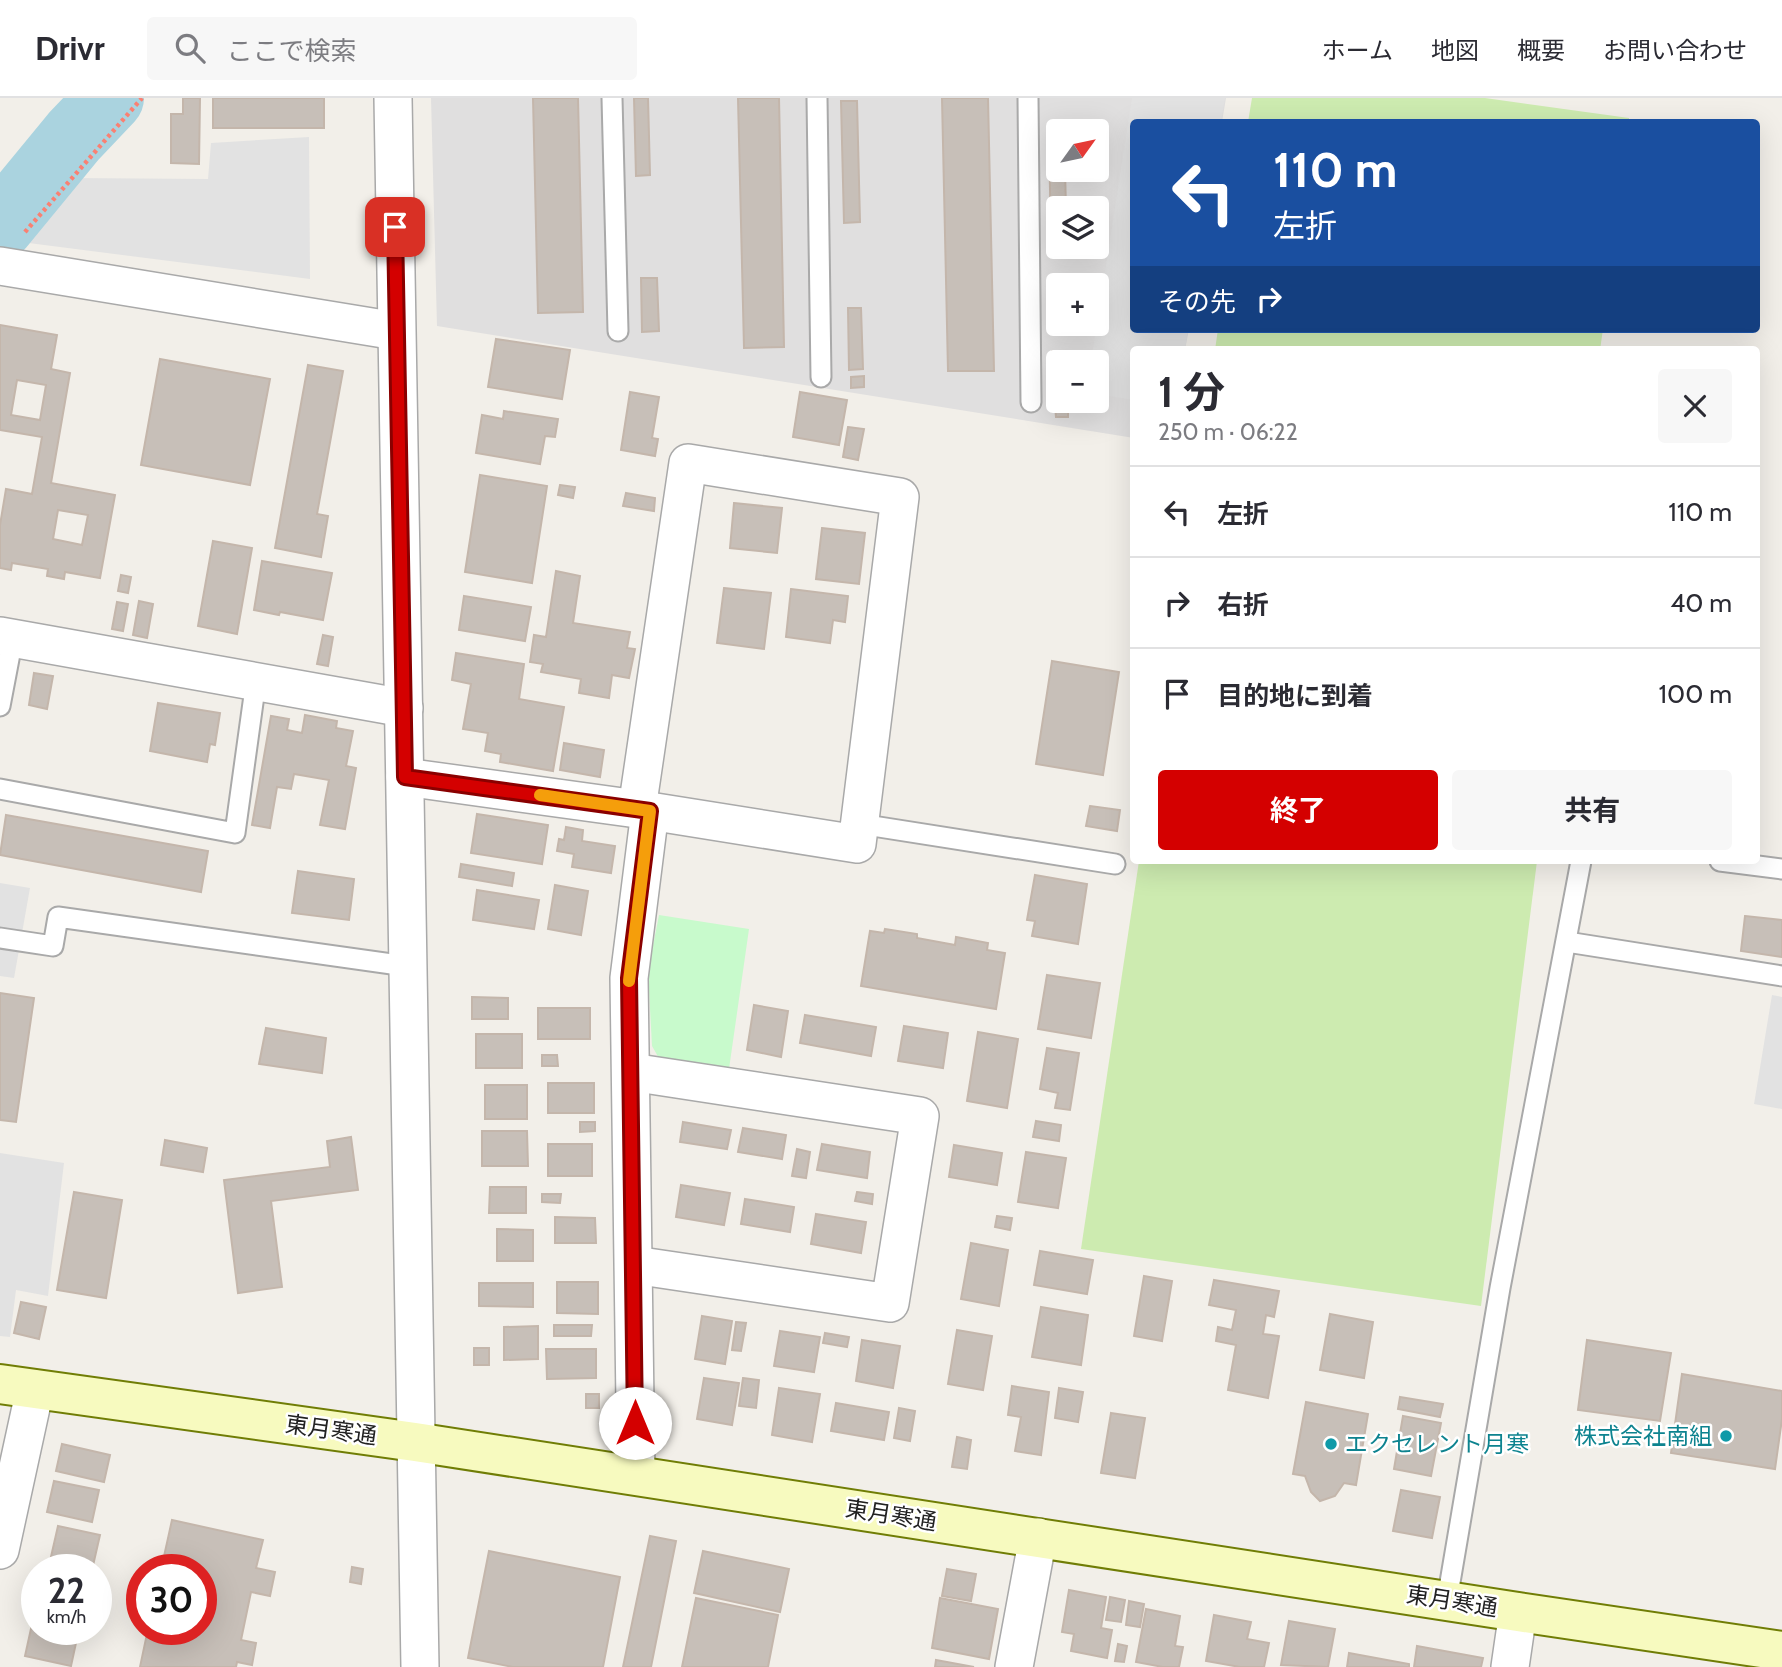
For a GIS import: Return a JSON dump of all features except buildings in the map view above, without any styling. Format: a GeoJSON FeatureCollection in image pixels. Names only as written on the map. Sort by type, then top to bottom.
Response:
{"type":"FeatureCollection","features":[{"type":"Feature","properties":{"kind":"street"},"geometry":{"type":"LineString","coordinates":[[393,98],[406,966],[421,1667]]}},
{"type":"Feature","properties":{"kind":"street"},"geometry":{"type":"LineString","coordinates":[[0,266],[396,331]]}},
{"type":"Feature","properties":{"kind":"street"},"geometry":{"type":"LineString","coordinates":[[405,777],[643,810],[857,844],[900,497],[688,463],[643,810],[629,978],[636,1475]]}},
{"type":"Feature","properties":{"kind":"street"},"geometry":{"type":"LineString","coordinates":[[6,637],[404,708]]}},
{"type":"Feature","properties":{"kind":"street"},"geometry":{"type":"LineString","coordinates":[[631,1072],[920,1116],[890,1303],[634,1265]]}},
{"type":"Feature","properties":{"kind":"street"},"geometry":{"type":"LineString","coordinates":[[0,1550],[18,1387]]}},
{"type":"Feature","properties":{"kind":"street","name":"東月寒通"},"geometry":{"type":"LineString","coordinates":[[18,1387],[415,1441],[636,1475],[1447,1600],[1758,1655]]}},
{"type":"Feature","properties":{"kind":"street"},"geometry":{"type":"LineString","coordinates":[[1014,1667],[1038,1537]]}},
{"type":"Feature","properties":{"kind":"street"},"geometry":{"type":"LineString","coordinates":[[1510,1667],[1518,1612]]}},
{"type":"Feature","properties":{"kind":"lane"},"geometry":{"type":"LineString","coordinates":[[611,98],[618,331]]}},
{"type":"Feature","properties":{"kind":"lane"},"geometry":{"type":"LineString","coordinates":[[817,98],[821,377]]}},
{"type":"Feature","properties":{"kind":"lane"},"geometry":{"type":"LineString","coordinates":[[1028,98],[1031,402]]}},
{"type":"Feature","properties":{"kind":"lane"},"geometry":{"type":"LineString","coordinates":[[0,706],[6,637]]}},
{"type":"Feature","properties":{"kind":"lane"},"geometry":{"type":"LineString","coordinates":[[0,789],[235,833],[256,681]]}},
{"type":"Feature","properties":{"kind":"lane"},"geometry":{"type":"LineString","coordinates":[[860,824],[1115,863]]}},
{"type":"Feature","properties":{"kind":"lane"},"geometry":{"type":"LineString","coordinates":[[1447,1600],[1500,1288],[1580,864]]}},
{"type":"Feature","properties":{"kind":"lane"},"geometry":{"type":"LineString","coordinates":[[1743,864],[1782,869]]}},
{"type":"Feature","properties":{"kind":"lane"},"geometry":{"type":"LineString","coordinates":[[0,938],[53,946],[58,917],[406,966]]}},
{"type":"Feature","properties":{"kind":"lane"},"geometry":{"type":"LineString","coordinates":[[1566,942],[1782,976]]}},
{"type":"Feature","properties":{"kind":"path"},"geometry":{"type":"LineString","coordinates":[[25,233],[142,98]]}},
{"type":"Feature","properties":{"kind":"shaded area"},"geometry":{"type":"Polygon","coordinates":[[[431,98],[1226,98],[1222,119],[1130,119],[1130,333],[1188,333],[1186,346],[1130,346],[1130,437],[437,326],[431,98]]]}},
{"type":"Feature","properties":{"kind":"shaded area"},"geometry":{"type":"Polygon","coordinates":[[[1132,98],[1225,98],[1222,119],[1130,119],[1130,333],[1187,333],[1186,346],[1130,346],[1130,399],[1109,396],[1109,350],[1093,350],[1095,336],[1109,336],[1109,273],[1105,273],[1132,98]]]}},
{"type":"Feature","properties":{"kind":"shaded area"},"geometry":{"type":"Polygon","coordinates":[[[309,137],[310,279],[13,241],[70,178],[208,179],[211,143],[309,137]]]}},
{"type":"Feature","properties":{"kind":"shaded area"},"geometry":{"type":"Polygon","coordinates":[[[0,883],[30,888],[14,978],[0,976],[0,883]]]}},
{"type":"Feature","properties":{"kind":"shaded area"},"geometry":{"type":"Polygon","coordinates":[[[1772,995],[1782,997],[1782,1109],[1754,1104],[1772,995]]]}},
{"type":"Feature","properties":{"kind":"shaded area"},"geometry":{"type":"Polygon","coordinates":[[[0,1153],[64,1163],[48,1296],[16,1290],[10,1337],[0,1336],[0,1153]]]}},
{"type":"Feature","properties":{"kind":"green space"},"geometry":{"type":"Polygon","coordinates":[[[1252,98],[1485,98],[1629,118],[1629,119],[1248,119],[1252,98]]]}},
{"type":"Feature","properties":{"kind":"green space"},"geometry":{"type":"Polygon","coordinates":[[[1217,333],[1602,333],[1601,346],[1216,346],[1217,333]]]}},
{"type":"Feature","properties":{"kind":"green space"},"geometry":{"type":"Polygon","coordinates":[[[1139,864],[1537,864],[1481,1306],[1081,1249],[1139,864]]]}},
{"type":"Feature","properties":{"kind":"green space"},"geometry":{"type":"Polygon","coordinates":[[[659,915],[749,929],[729,1069],[660,1060],[652,1046],[648,971],[659,915]]]}},
{"type":"Feature","properties":{"kind":"waterway"},"geometry":{"type":"LineString","coordinates":[[0,226],[74,136],[110,98]]}},
{"type":"Feature","properties":{"kind":"slow traffic"},"geometry":{"type":"LineString","coordinates":[[540,795],[650,811],[629,981]]}},
{"type":"Feature","properties":{"kind":"place","name":"株式会社南組"},"geometry":{"type":"Point","coordinates":[1726,1436]}},
{"type":"Feature","properties":{"kind":"place","name":"エクセレント月寒"},"geometry":{"type":"Point","coordinates":[1331,1444]}},
{"type":"Feature","properties":{"kind":"route"},"geometry":{"type":"LineString","coordinates":[[395,227],[405,777],[650,811],[629,978],[635,1423]]}}]}
